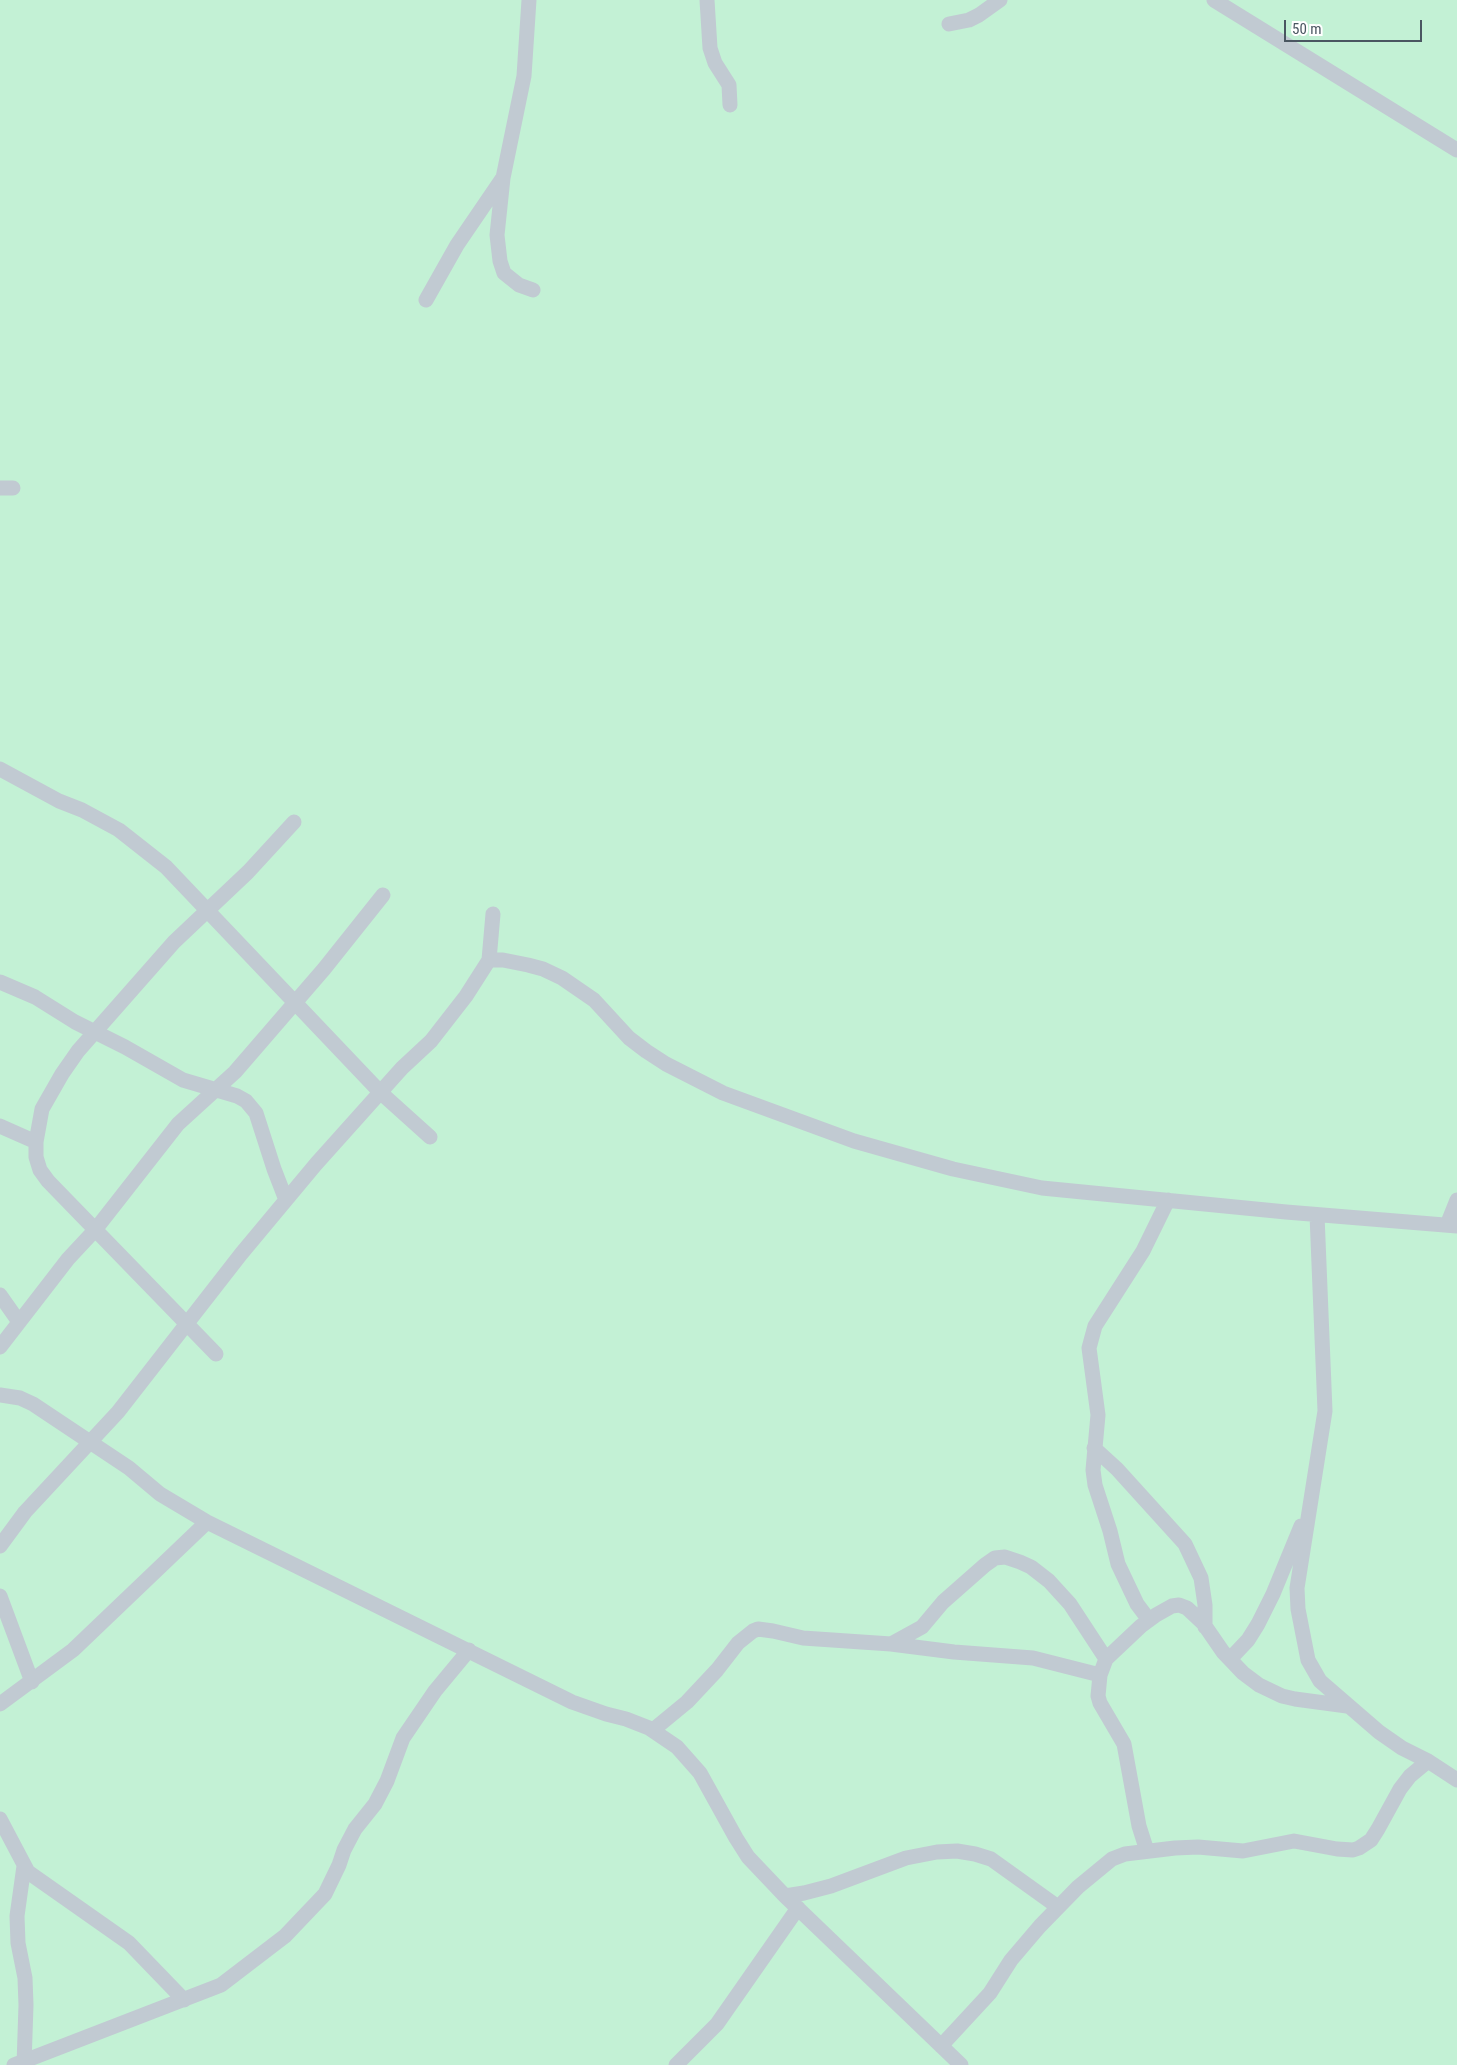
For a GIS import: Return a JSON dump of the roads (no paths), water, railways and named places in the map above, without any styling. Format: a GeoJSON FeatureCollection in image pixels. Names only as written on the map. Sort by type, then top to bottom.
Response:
{"type":"FeatureCollection","features":[{"type":"Feature","properties":{"kind":"street"},"geometry":{"type":"LineString","coordinates":[[529,0],[524,76],[503,178],[497,235],[500,261],[504,272],[519,285],[533,290]]}},
{"type":"Feature","properties":{"kind":"street"},"geometry":{"type":"LineString","coordinates":[[707,0],[710,48],[715,63],[729,85],[730,105]]}},
{"type":"Feature","properties":{"kind":"street"},"geometry":{"type":"LineString","coordinates":[[949,24],[969,20],[1000,0]]}},
{"type":"Feature","properties":{"kind":"street"},"geometry":{"type":"LineString","coordinates":[[1214,0],[1457,150]]}},
{"type":"Feature","properties":{"kind":"street"},"geometry":{"type":"LineString","coordinates":[[426,300],[448,259],[503,178]]}},
{"type":"Feature","properties":{"kind":"street"},"geometry":{"type":"LineString","coordinates":[[0,769],[59,801],[82,810],[119,830],[166,867],[380,1092],[430,1137]]}},
{"type":"Feature","properties":{"kind":"street"},"geometry":{"type":"LineString","coordinates":[[216,1354],[48,1181],[40,1170],[36,1157],[36,1142],[42,1109],[50,1093],[78,1051],[174,942],[271,848],[294,822]]}},
{"type":"Feature","properties":{"kind":"street"},"geometry":{"type":"LineString","coordinates":[[0,1347],[68,1259],[95,1230],[178,1124],[235,1072],[296,1002],[383,895]]}},
{"type":"Feature","properties":{"kind":"street"},"geometry":{"type":"LineString","coordinates":[[0,1546],[25,1512],[118,1412],[241,1254],[286,1200],[380,1092],[431,1041],[466,996],[489,960],[493,914]]}},
{"type":"Feature","properties":{"kind":"street"},"geometry":{"type":"LineString","coordinates":[[489,960],[503,960],[528,965],[543,969],[562,978],[594,1000],[629,1038],[666,1064],[724,1093],[795,1120],[889,1151],[1004,1181],[1042,1188],[1317,1215],[1452,1225],[1457,1200]]}},
{"type":"Feature","properties":{"kind":"street"},"geometry":{"type":"LineString","coordinates":[[3,985],[35,997],[182,1080],[217,1089],[238,1096],[246,1101],[256,1113],[286,1200]]}},
{"type":"Feature","properties":{"kind":"street"},"geometry":{"type":"LineString","coordinates":[[0,1126],[36,1142]]}},
{"type":"Feature","properties":{"kind":"street"},"geometry":{"type":"LineString","coordinates":[[1149,1620],[1137,1604],[1118,1564],[1110,1531],[1095,1485],[1093,1470],[1098,1415],[1089,1348],[1095,1326],[1142,1250],[1168,1200]]}},
{"type":"Feature","properties":{"kind":"street"},"geometry":{"type":"LineString","coordinates":[[1317,1215],[1325,1411],[1297,1588],[1298,1609],[1304,1630],[1308,1660],[1320,1681],[1349,1707],[1402,1748],[1428,1761],[1457,1780]]}},
{"type":"Feature","properties":{"kind":"street"},"geometry":{"type":"LineString","coordinates":[[0,1295],[20,1322]]}},
{"type":"Feature","properties":{"kind":"street"},"geometry":{"type":"LineString","coordinates":[[0,1395],[25,1399],[128,1468],[160,1494],[207,1522],[572,1702],[626,1719],[653,1730],[677,1746],[690,1759],[714,1794],[736,1838],[748,1857],[785,1896],[961,2065]]}},
{"type":"Feature","properties":{"kind":"street"},"geometry":{"type":"LineString","coordinates":[[1094,1448],[1117,1469],[1185,1544],[1201,1578],[1205,1605],[1205,1627]]}},
{"type":"Feature","properties":{"kind":"street"},"geometry":{"type":"LineString","coordinates":[[1230,1659],[1248,1640],[1258,1624],[1273,1594],[1310,1504]]}},
{"type":"Feature","properties":{"kind":"street"},"geometry":{"type":"LineString","coordinates":[[0,1704],[74,1650],[207,1522]]}},
{"type":"Feature","properties":{"kind":"street"},"geometry":{"type":"LineString","coordinates":[[891,1644],[922,1627],[943,1602],[985,1565],[995,1558],[1005,1557],[1026,1564],[1049,1581],[1070,1604],[1106,1659]]}},
{"type":"Feature","properties":{"kind":"street"},"geometry":{"type":"LineString","coordinates":[[0,1596],[32,1682]]}},
{"type":"Feature","properties":{"kind":"street"},"geometry":{"type":"LineString","coordinates":[[1147,1851],[1139,1826],[1124,1744],[1100,1703],[1098,1696],[1100,1674],[1106,1659],[1149,1620],[1163,1610],[1179,1605],[1191,1610],[1242,1673],[1258,1685],[1272,1692],[1295,1699],[1349,1707]]}},
{"type":"Feature","properties":{"kind":"street"},"geometry":{"type":"LineString","coordinates":[[653,1730],[687,1702],[738,1644],[752,1631],[763,1629],[803,1638],[891,1644],[954,1652],[1033,1658],[1100,1674]]}},
{"type":"Feature","properties":{"kind":"street"},"geometry":{"type":"LineString","coordinates":[[24,1866],[17,1916],[18,1943],[26,2005],[21,2064],[220,1985],[286,1936],[325,1894],[355,1829],[375,1804],[387,1781],[403,1738],[435,1691],[469,1650]]}},
{"type":"Feature","properties":{"kind":"street"},"geometry":{"type":"LineString","coordinates":[[941,2046],[971,2016],[990,1993],[1011,1960],[1058,1907],[1112,1860],[1125,1854],[1147,1851],[1198,1847],[1243,1851],[1294,1841],[1353,1850],[1370,1840],[1378,1830],[1400,1789],[1410,1776],[1428,1761]]}},
{"type":"Feature","properties":{"kind":"street"},"geometry":{"type":"LineString","coordinates":[[0,1819],[24,1866],[46,1886],[129,1943],[184,2000]]}},
{"type":"Feature","properties":{"kind":"street"},"geometry":{"type":"LineString","coordinates":[[785,1896],[831,1886],[906,1858],[937,1852],[957,1851],[991,1859],[1058,1907]]}},
{"type":"Feature","properties":{"kind":"street"},"geometry":{"type":"LineString","coordinates":[[676,2065],[717,2024],[798,1908]]}}]}
